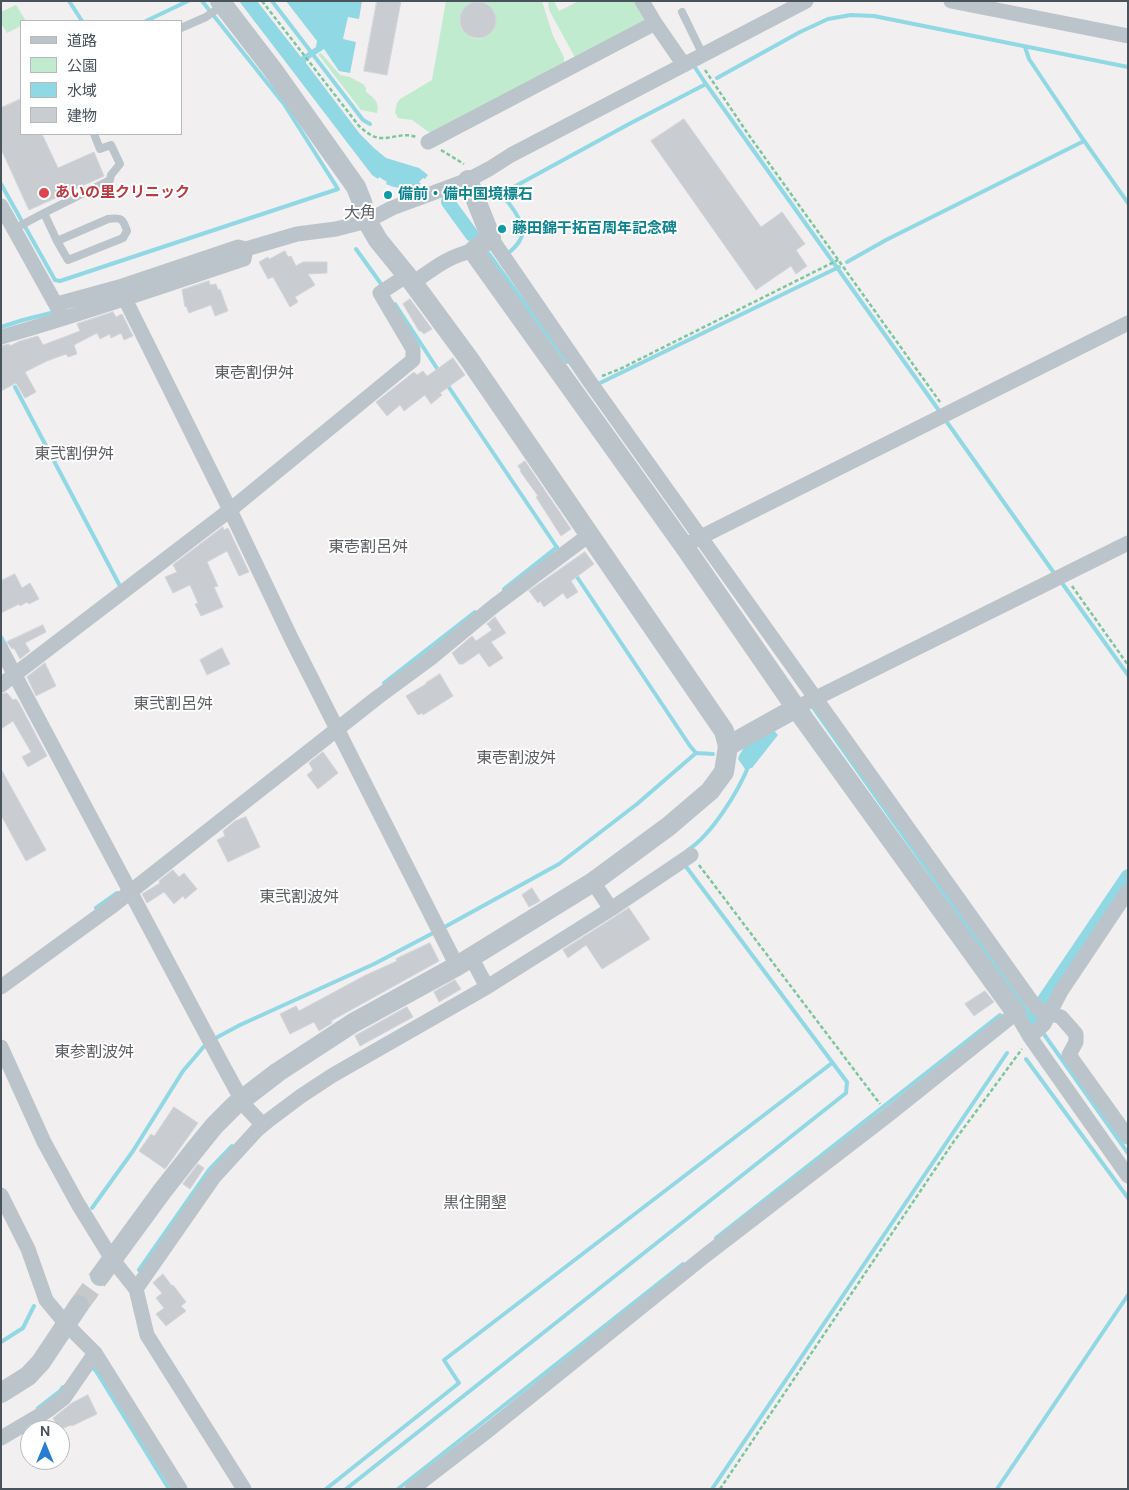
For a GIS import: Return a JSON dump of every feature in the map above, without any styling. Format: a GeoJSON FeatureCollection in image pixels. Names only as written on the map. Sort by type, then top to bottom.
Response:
{"type":"FeatureCollection","features":[{"type":"Feature","properties":{"kind":"street"},"geometry":{"type":"LineString","coordinates":[[642,1],[656,23],[695,59]]}},
{"type":"Feature","properties":{"kind":"street"},"geometry":{"type":"LineString","coordinates":[[1,337],[119,287],[238,247],[246,249],[297,234],[336,229],[367,221],[406,202],[474,177],[511,155],[806,1]]}},
{"type":"Feature","properties":{"kind":"street"},"geometry":{"type":"LineString","coordinates":[[951,1],[1128,36]]}},
{"type":"Feature","properties":{"kind":"street"},"geometry":{"type":"LineString","coordinates":[[100,1276],[193,1152],[214,1126],[242,1099],[278,1072],[353,1022],[464,961],[593,882],[669,826],[710,791],[724,772],[728,746],[724,731],[469,360],[378,240],[367,221],[356,187],[279,78],[219,6]]}},
{"type":"Feature","properties":{"kind":"street"},"geometry":{"type":"LineString","coordinates":[[428,142],[656,23]]}},
{"type":"Feature","properties":{"kind":"street"},"geometry":{"type":"LineString","coordinates":[[474,177],[499,251],[582,386]]}},
{"type":"Feature","properties":{"kind":"street"},"geometry":{"type":"LineString","coordinates":[[1,206],[20,226],[60,312]]}},
{"type":"Feature","properties":{"kind":"street"},"geometry":{"type":"LineString","coordinates":[[60,312],[125,300],[244,259],[246,249]]}},
{"type":"Feature","properties":{"kind":"street"},"geometry":{"type":"LineString","coordinates":[[473,251],[582,386],[697,541],[1016,1013],[1040,1020],[1061,1017],[1076,1034],[1076,1042],[1069,1055],[1128,1137]]}},
{"type":"Feature","properties":{"kind":"street"},"geometry":{"type":"LineString","coordinates":[[1,685],[13,672],[125,592],[413,360],[413,349],[380,293],[461,253],[499,251]]}},
{"type":"Feature","properties":{"kind":"street"},"geometry":{"type":"LineString","coordinates":[[125,300],[229,507],[292,640],[439,929],[464,961],[485,983]]}},
{"type":"Feature","properties":{"kind":"street"},"geometry":{"type":"LineString","coordinates":[[697,541],[1128,323]]}},
{"type":"Feature","properties":{"kind":"street"},"geometry":{"type":"LineString","coordinates":[[1,987],[111,907],[130,888],[335,724],[431,658],[542,569],[589,535]]}},
{"type":"Feature","properties":{"kind":"street"},"geometry":{"type":"LineString","coordinates":[[728,746],[807,703],[1128,543]]}},
{"type":"Feature","properties":{"kind":"street"},"geometry":{"type":"LineString","coordinates":[[1,649],[130,888],[209,1041],[245,1106],[259,1121]]}},
{"type":"Feature","properties":{"kind":"street"},"geometry":{"type":"LineString","coordinates":[[807,703],[1040,1020],[1128,1176]]}},
{"type":"Feature","properties":{"kind":"street"},"geometry":{"type":"LineString","coordinates":[[136,1289],[214,1177],[257,1130],[259,1121],[684,859]]}},
{"type":"Feature","properties":{"kind":"street"},"geometry":{"type":"LineString","coordinates":[[593,882],[609,906]]}},
{"type":"Feature","properties":{"kind":"street"},"geometry":{"type":"LineString","coordinates":[[1040,1020],[1128,891]]}},
{"type":"Feature","properties":{"kind":"street"},"geometry":{"type":"LineString","coordinates":[[412,1489],[490,1429],[706,1255],[888,1115],[1016,1013]]}},
{"type":"Feature","properties":{"kind":"street"},"geometry":{"type":"LineString","coordinates":[[1,1047],[44,1142],[78,1204],[112,1259],[136,1289],[147,1335],[244,1489]]}},
{"type":"Feature","properties":{"kind":"street"},"geometry":{"type":"LineString","coordinates":[[1,1195],[28,1249],[46,1300],[66,1324],[180,1489]]}},
{"type":"Feature","properties":{"kind":"street"},"geometry":{"type":"LineString","coordinates":[[1,1393],[28,1376],[41,1362],[78,1305]]}},
{"type":"Feature","properties":{"kind":"street"},"geometry":{"type":"LineString","coordinates":[[1,1438],[47,1411],[64,1398],[90,1360]]}},
{"type":"Feature","properties":{"kind":"lane"},"geometry":{"type":"LineString","coordinates":[[182,28],[206,16],[219,6]]}},
{"type":"Feature","properties":{"kind":"lane"},"geometry":{"type":"LineString","coordinates":[[682,12],[695,59]]}},
{"type":"Feature","properties":{"kind":"lane"},"geometry":{"type":"LineString","coordinates":[[20,226],[110,180],[111,175],[120,164],[112,145],[100,150],[94,135]]}},
{"type":"Feature","properties":{"kind":"lane"},"geometry":{"type":"LineString","coordinates":[[44,213],[57,241],[68,260],[123,238],[127,231],[123,221],[117,217],[57,241]]}},
{"type":"Feature","properties":{"kind":"path"},"geometry":{"type":"LineString","coordinates":[[262,1],[359,126],[369,134],[380,138],[411,135],[428,142],[474,177]]}},
{"type":"Feature","properties":{"kind":"path"},"geometry":{"type":"LineString","coordinates":[[695,59],[944,415]]}},
{"type":"Feature","properties":{"kind":"path"},"geometry":{"type":"LineString","coordinates":[[582,386],[837,261]]}},
{"type":"Feature","properties":{"kind":"path"},"geometry":{"type":"LineString","coordinates":[[1064,575],[1128,664]]}},
{"type":"Feature","properties":{"kind":"path"},"geometry":{"type":"LineString","coordinates":[[684,859],[724,896],[881,1105]]}},
{"type":"Feature","properties":{"kind":"path"},"geometry":{"type":"LineString","coordinates":[[720,1489],[952,1144],[1040,1020]]}},
{"type":"Feature","properties":{"kind":"green space"},"geometry":{"type":"Polygon","coordinates":[[[446,1],[542,1],[553,36],[564,57],[564,63],[433,135],[412,120],[398,118],[395,112],[400,99],[432,80],[446,1]],[[477,2],[468,6],[462,13],[460,17],[461,26],[472,38],[481,39],[488,35],[493,28],[496,20],[495,12],[489,6],[477,2]]]}},
{"type":"Feature","properties":{"kind":"green space"},"geometry":{"type":"Polygon","coordinates":[[[548,1],[554,1],[559,11],[579,1],[637,1],[649,20],[576,59],[549,10],[548,1]]]}},
{"type":"Feature","properties":{"kind":"green space"},"geometry":{"type":"Polygon","coordinates":[[[16,5],[25,20],[20,20],[20,26],[7,33],[1,23],[1,12],[16,5]]]}},
{"type":"Feature","properties":{"kind":"green space"},"geometry":{"type":"Polygon","coordinates":[[[321,53],[340,75],[350,77],[363,84],[366,92],[377,103],[377,113],[361,110],[318,54],[321,53]]]}},
{"type":"Feature","properties":{"kind":"water"},"geometry":{"type":"Polygon","coordinates":[[[239,1],[257,1],[301,57],[316,47],[317,41],[286,1],[362,1],[359,19],[348,17],[343,39],[356,42],[350,73],[339,71],[324,49],[306,61],[306,63],[360,134],[374,148],[386,158],[419,168],[428,175],[419,182],[421,184],[399,188],[386,184],[387,182],[372,175],[239,1]]]}},
{"type":"Feature","properties":{"kind":"water"},"geometry":{"type":"Polygon","coordinates":[[[773,729],[778,735],[752,768],[745,769],[738,759],[740,753],[752,741],[773,729]]]}},
{"type":"Feature","properties":{"kind":"building"},"geometry":{"type":"Polygon","coordinates":[[[377,1],[401,1],[387,75],[364,71],[377,1]]]}},
{"type":"Feature","properties":{"kind":"building"},"geometry":{"type":"Polygon","coordinates":[[[478,2],[485,3],[491,7],[495,13],[495,27],[491,33],[485,37],[478,38],[471,37],[465,33],[461,27],[460,20],[461,13],[465,7],[471,3],[478,2]]]}},
{"type":"Feature","properties":{"kind":"building","name":"あいの里クリニック"},"geometry":{"type":"Polygon","coordinates":[[[20,99],[20,135],[42,135],[58,168],[94,152],[104,176],[29,210],[1,149],[1,108],[20,99]]]}},
{"type":"Feature","properties":{"kind":"building"},"geometry":{"type":"Polygon","coordinates":[[[684,119],[761,227],[782,212],[805,244],[796,250],[807,266],[796,274],[791,266],[756,290],[651,141],[684,119]]]}},
{"type":"Feature","properties":{"kind":"building"},"geometry":{"type":"Polygon","coordinates":[[[285,251],[288,257],[291,256],[296,266],[303,262],[327,262],[327,273],[308,274],[315,285],[295,297],[298,302],[290,307],[273,277],[268,279],[259,262],[285,251]]]}},
{"type":"Feature","properties":{"kind":"building"},"geometry":{"type":"Polygon","coordinates":[[[209,281],[210,285],[216,284],[218,290],[220,289],[228,311],[215,316],[211,305],[189,313],[185,307],[182,290],[209,281]]]}},
{"type":"Feature","properties":{"kind":"building"},"geometry":{"type":"Polygon","coordinates":[[[410,299],[432,329],[424,334],[419,331],[403,304],[410,299]]]}},
{"type":"Feature","properties":{"kind":"building"},"geometry":{"type":"Polygon","coordinates":[[[113,312],[116,317],[122,314],[133,336],[124,340],[121,333],[111,338],[110,334],[100,339],[97,333],[74,345],[77,354],[68,357],[66,354],[25,372],[36,392],[25,398],[16,383],[1,391],[1,346],[9,344],[10,346],[38,336],[43,345],[80,331],[77,324],[113,312]]]}},
{"type":"Feature","properties":{"kind":"building"},"geometry":{"type":"Polygon","coordinates":[[[453,358],[465,375],[440,393],[442,395],[431,404],[425,395],[404,411],[400,405],[387,416],[376,402],[414,372],[417,375],[423,371],[427,376],[453,358]]]}},
{"type":"Feature","properties":{"kind":"building"},"geometry":{"type":"Polygon","coordinates":[[[525,461],[571,529],[561,536],[536,497],[538,496],[520,471],[518,466],[525,461]]]}},
{"type":"Feature","properties":{"kind":"building"},"geometry":{"type":"Polygon","coordinates":[[[223,527],[224,530],[228,528],[249,572],[239,576],[227,551],[207,562],[218,586],[214,587],[223,607],[201,616],[195,604],[198,603],[190,585],[173,593],[165,577],[177,572],[173,565],[223,527]]]}},
{"type":"Feature","properties":{"kind":"building"},"geometry":{"type":"Polygon","coordinates":[[[585,552],[594,564],[571,581],[578,592],[567,599],[563,593],[544,607],[540,601],[538,603],[529,591],[585,552]]]}},
{"type":"Feature","properties":{"kind":"building"},"geometry":{"type":"Polygon","coordinates":[[[15,574],[22,588],[30,583],[39,599],[29,604],[27,602],[20,606],[19,604],[1,613],[1,581],[15,574]]]}},
{"type":"Feature","properties":{"kind":"building"},"geometry":{"type":"Polygon","coordinates":[[[495,617],[506,633],[491,642],[503,658],[489,667],[479,653],[463,664],[459,664],[452,653],[472,636],[476,641],[492,630],[487,624],[495,617]]]}},
{"type":"Feature","properties":{"kind":"building"},"geometry":{"type":"Polygon","coordinates":[[[43,625],[46,632],[25,643],[30,651],[20,659],[14,648],[12,649],[7,642],[43,625]]]}},
{"type":"Feature","properties":{"kind":"building"},"geometry":{"type":"Polygon","coordinates":[[[222,648],[230,664],[207,675],[200,660],[222,648]]]}},
{"type":"Feature","properties":{"kind":"building"},"geometry":{"type":"Polygon","coordinates":[[[45,663],[56,686],[36,696],[27,677],[45,663]]]}},
{"type":"Feature","properties":{"kind":"building"},"geometry":{"type":"Polygon","coordinates":[[[440,674],[453,696],[423,715],[422,713],[418,715],[406,696],[440,674]]]}},
{"type":"Feature","properties":{"kind":"building"},"geometry":{"type":"Polygon","coordinates":[[[7,693],[13,700],[16,699],[19,703],[47,756],[28,767],[22,757],[31,752],[13,721],[1,729],[1,694],[7,693]]]}},
{"type":"Feature","properties":{"kind":"building"},"geometry":{"type":"Polygon","coordinates":[[[323,752],[338,773],[318,789],[307,775],[313,770],[309,763],[323,752]]]}},
{"type":"Feature","properties":{"kind":"building"},"geometry":{"type":"Polygon","coordinates":[[[1,769],[46,850],[26,861],[1,815],[1,769]]]}},
{"type":"Feature","properties":{"kind":"building"},"geometry":{"type":"Polygon","coordinates":[[[246,817],[260,847],[228,862],[217,840],[225,836],[223,831],[235,821],[246,817]]]}},
{"type":"Feature","properties":{"kind":"building"},"geometry":{"type":"Polygon","coordinates":[[[173,870],[179,877],[184,873],[197,889],[185,899],[183,896],[174,904],[164,892],[147,903],[142,894],[160,883],[159,881],[173,870]]]}},
{"type":"Feature","properties":{"kind":"building"},"geometry":{"type":"Polygon","coordinates":[[[532,888],[540,901],[529,907],[522,895],[532,888]]]}},
{"type":"Feature","properties":{"kind":"building"},"geometry":{"type":"Polygon","coordinates":[[[629,908],[650,939],[602,969],[586,945],[568,958],[563,950],[629,908]]]}},
{"type":"Feature","properties":{"kind":"building"},"geometry":{"type":"Polygon","coordinates":[[[430,943],[439,961],[331,1021],[332,1023],[319,1031],[314,1022],[290,1034],[280,1014],[296,1006],[299,1011],[430,943]]]}},
{"type":"Feature","properties":{"kind":"building"},"geometry":{"type":"Polygon","coordinates":[[[455,980],[461,989],[439,1002],[434,992],[455,980]]]}},
{"type":"Feature","properties":{"kind":"building"},"geometry":{"type":"Polygon","coordinates":[[[985,991],[994,1002],[974,1016],[965,1004],[985,991]]]}},
{"type":"Feature","properties":{"kind":"building"},"geometry":{"type":"Polygon","coordinates":[[[407,1007],[413,1017],[360,1046],[355,1036],[407,1007]]]}},
{"type":"Feature","properties":{"kind":"building"},"geometry":{"type":"Polygon","coordinates":[[[174,1107],[198,1123],[165,1169],[139,1151],[151,1134],[154,1136],[174,1107]]]}},
{"type":"Feature","properties":{"kind":"building"},"geometry":{"type":"Polygon","coordinates":[[[198,1164],[204,1168],[190,1189],[183,1184],[198,1164]]]}},
{"type":"Feature","properties":{"kind":"building"},"geometry":{"type":"Polygon","coordinates":[[[163,1274],[186,1302],[181,1306],[186,1311],[166,1326],[156,1314],[164,1308],[156,1298],[162,1293],[153,1283],[163,1274]]]}},
{"type":"Feature","properties":{"kind":"building"},"geometry":{"type":"Polygon","coordinates":[[[88,1395],[97,1414],[72,1426],[70,1425],[70,1420],[54,1420],[53,1418],[72,1403],[88,1395]]]}},
{"type":"Feature","properties":{"kind":"waterway"},"geometry":{"type":"LineString","coordinates":[[69,1],[81,20]]}},
{"type":"Feature","properties":{"kind":"waterway"},"geometry":{"type":"LineString","coordinates":[[148,20],[188,1]]}},
{"type":"Feature","properties":{"kind":"waterway"},"geometry":{"type":"LineString","coordinates":[[1,184],[55,280],[60,281],[338,189],[284,104],[202,1]]}},
{"type":"Feature","properties":{"kind":"waterway"},"geometry":{"type":"LineString","coordinates":[[272,1],[363,120],[370,124]]}},
{"type":"Feature","properties":{"kind":"waterway"},"geometry":{"type":"LineString","coordinates":[[717,78],[800,32],[828,19],[851,15],[874,16],[1128,67]]}},
{"type":"Feature","properties":{"kind":"waterway"},"geometry":{"type":"LineString","coordinates":[[1025,47],[1029,59],[1128,203]]}},
{"type":"Feature","properties":{"kind":"waterway"},"geometry":{"type":"LineString","coordinates":[[694,66],[940,412]]}},
{"type":"Feature","properties":{"kind":"waterway"},"geometry":{"type":"LineString","coordinates":[[501,194],[706,84]]}},
{"type":"Feature","properties":{"kind":"waterway"},"geometry":{"type":"LineString","coordinates":[[847,262],[886,240],[1084,141]]}},
{"type":"Feature","properties":{"kind":"waterway"},"geometry":{"type":"LineString","coordinates":[[492,186],[509,203],[522,226],[520,240],[506,255]]}},
{"type":"Feature","properties":{"kind":"waterway"},"geometry":{"type":"LineString","coordinates":[[448,202],[472,235]]}},
{"type":"Feature","properties":{"kind":"waterway"},"geometry":{"type":"LineString","coordinates":[[356,249],[384,288]]}},
{"type":"Feature","properties":{"kind":"waterway"},"geometry":{"type":"LineString","coordinates":[[489,254],[567,362]]}},
{"type":"Feature","properties":{"kind":"waterway"},"geometry":{"type":"LineString","coordinates":[[600,383],[839,267]]}},
{"type":"Feature","properties":{"kind":"waterway"},"geometry":{"type":"LineString","coordinates":[[395,304],[440,373]]}},
{"type":"Feature","properties":{"kind":"waterway"},"geometry":{"type":"LineString","coordinates":[[1,327],[55,312]]}},
{"type":"Feature","properties":{"kind":"waterway"},"geometry":{"type":"LineString","coordinates":[[446,383],[558,549]]}},
{"type":"Feature","properties":{"kind":"waterway"},"geometry":{"type":"LineString","coordinates":[[15,387],[121,588]]}},
{"type":"Feature","properties":{"kind":"waterway"},"geometry":{"type":"LineString","coordinates":[[944,418],[1054,573]]}},
{"type":"Feature","properties":{"kind":"waterway"},"geometry":{"type":"LineString","coordinates":[[504,589],[557,547]]}},
{"type":"Feature","properties":{"kind":"waterway"},"geometry":{"type":"LineString","coordinates":[[575,574],[690,746],[696,753],[713,754]]}},
{"type":"Feature","properties":{"kind":"waterway"},"geometry":{"type":"LineString","coordinates":[[1062,583],[1128,675]]}},
{"type":"Feature","properties":{"kind":"waterway"},"geometry":{"type":"LineString","coordinates":[[384,683],[475,612]]}},
{"type":"Feature","properties":{"kind":"waterway"},"geometry":{"type":"LineString","coordinates":[[1,637],[6,646]]}},
{"type":"Feature","properties":{"kind":"waterway"},"geometry":{"type":"LineString","coordinates":[[810,703],[1037,1025]]}},
{"type":"Feature","properties":{"kind":"waterway"},"geometry":{"type":"LineString","coordinates":[[441,929],[559,864],[637,804],[696,753]]}},
{"type":"Feature","properties":{"kind":"waterway"},"geometry":{"type":"LineString","coordinates":[[688,850],[706,834],[723,812],[749,765]]}},
{"type":"Feature","properties":{"kind":"waterway"},"geometry":{"type":"LineString","coordinates":[[346,1489],[846,1093],[847,1082],[684,864]]}},
{"type":"Feature","properties":{"kind":"waterway"},"geometry":{"type":"LineString","coordinates":[[1032,1018],[1128,876]]}},
{"type":"Feature","properties":{"kind":"waterway"},"geometry":{"type":"LineString","coordinates":[[96,908],[117,893]]}},
{"type":"Feature","properties":{"kind":"waterway"},"geometry":{"type":"LineString","coordinates":[[212,1040],[240,1025],[374,964],[435,932]]}},
{"type":"Feature","properties":{"kind":"waterway"},"geometry":{"type":"LineString","coordinates":[[716,1238],[1000,1015]]}},
{"type":"Feature","properties":{"kind":"waterway"},"geometry":{"type":"LineString","coordinates":[[1041,1030],[1128,1153]]}},
{"type":"Feature","properties":{"kind":"waterway"},"geometry":{"type":"LineString","coordinates":[[92,1208],[133,1151],[183,1071],[206,1044]]}},
{"type":"Feature","properties":{"kind":"waterway"},"geometry":{"type":"LineString","coordinates":[[712,1489],[1007,1053]]}},
{"type":"Feature","properties":{"kind":"waterway"},"geometry":{"type":"LineString","coordinates":[[1026,1059],[1128,1198]]}},
{"type":"Feature","properties":{"kind":"waterway"},"geometry":{"type":"LineString","coordinates":[[326,1489],[459,1383],[444,1360],[832,1063]]}},
{"type":"Feature","properties":{"kind":"waterway"},"geometry":{"type":"LineString","coordinates":[[139,1270],[209,1170],[232,1146]]}},
{"type":"Feature","properties":{"kind":"waterway"},"geometry":{"type":"LineString","coordinates":[[398,1489],[683,1264]]}},
{"type":"Feature","properties":{"kind":"waterway"},"geometry":{"type":"LineString","coordinates":[[997,1489],[1128,1295]]}},
{"type":"Feature","properties":{"kind":"waterway"},"geometry":{"type":"LineString","coordinates":[[1,1342],[23,1328],[34,1306]]}},
{"type":"Feature","properties":{"kind":"waterway"},"geometry":{"type":"LineString","coordinates":[[90,1365],[96,1371],[169,1489]]}},
{"type":"Feature","properties":{"kind":"waterway"},"geometry":{"type":"LineString","coordinates":[[38,1408],[63,1387]]}},
{"type":"Feature","properties":{"kind":"tunnel"},"geometry":{"type":"LineString","coordinates":[[79,1305],[100,1276]]}},
{"type":"Feature","properties":{"kind":"place","name":"あいの里クリニック"},"geometry":{"type":"Point","coordinates":[44,193]}},
{"type":"Feature","properties":{"kind":"place","name":"備前・備中国境標石"},"geometry":{"type":"Point","coordinates":[388,195]}},
{"type":"Feature","properties":{"kind":"place","name":"藤田錦干拓百周年記念碑"},"geometry":{"type":"Point","coordinates":[502,229]}},
{"type":"Feature","properties":{"kind":"district","name":"大角"},"geometry":{"type":"Point","coordinates":[360,214]}},
{"type":"Feature","properties":{"kind":"district","name":"東壱割伊舛"},"geometry":{"type":"Point","coordinates":[254,374]}},
{"type":"Feature","properties":{"kind":"district","name":"東弐割伊舛"},"geometry":{"type":"Point","coordinates":[74,455]}},
{"type":"Feature","properties":{"kind":"district","name":"東壱割呂舛"},"geometry":{"type":"Point","coordinates":[368,548]}},
{"type":"Feature","properties":{"kind":"district","name":"東弐割呂舛"},"geometry":{"type":"Point","coordinates":[173,705]}},
{"type":"Feature","properties":{"kind":"district","name":"東壱割波舛"},"geometry":{"type":"Point","coordinates":[516,759]}},
{"type":"Feature","properties":{"kind":"district","name":"東弐割波舛"},"geometry":{"type":"Point","coordinates":[299,898]}},
{"type":"Feature","properties":{"kind":"district","name":"東参割波舛"},"geometry":{"type":"Point","coordinates":[94,1053]}},
{"type":"Feature","properties":{"kind":"district","name":"黒住開墾"},"geometry":{"type":"Point","coordinates":[475,1204]}}]}
